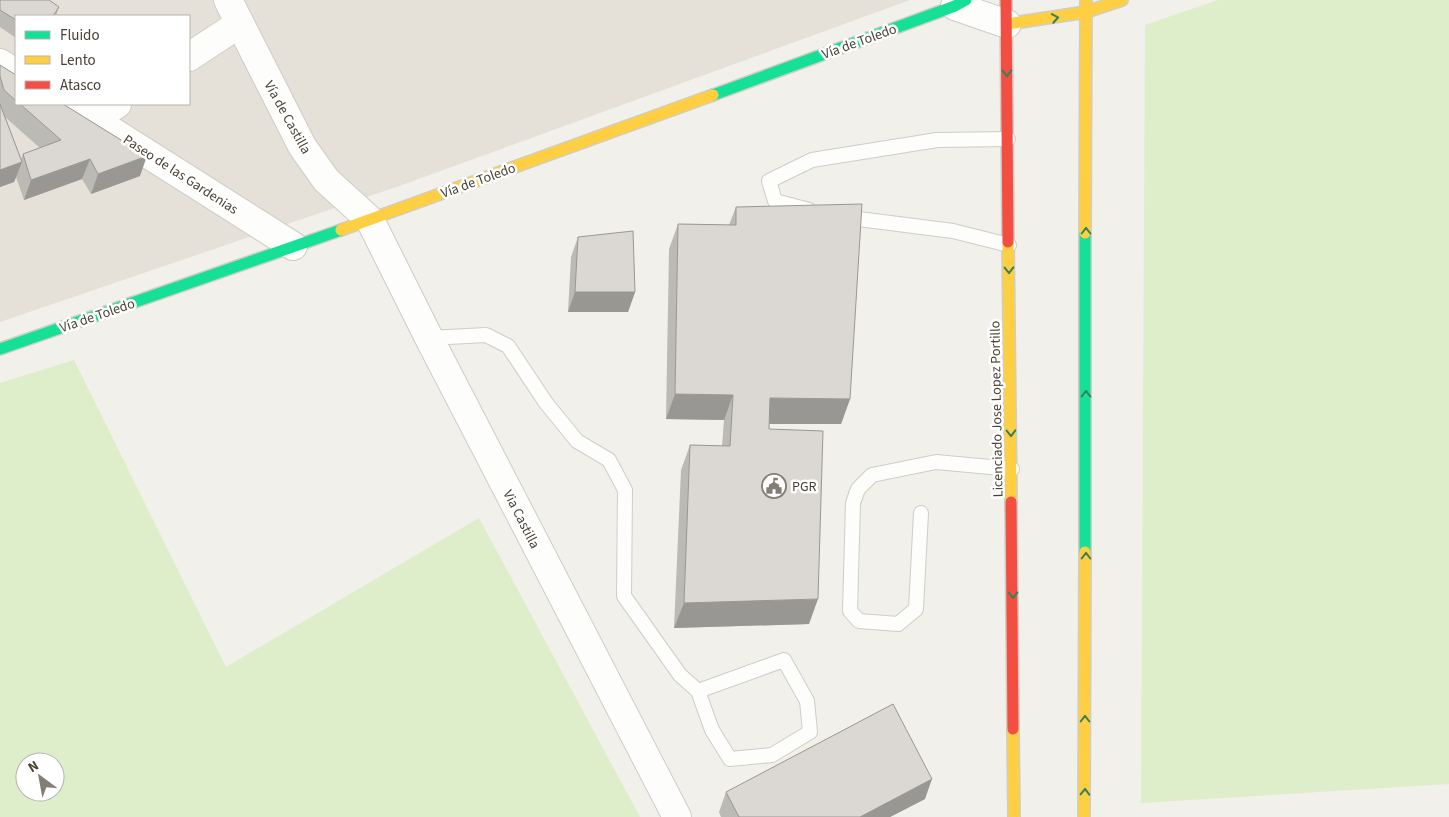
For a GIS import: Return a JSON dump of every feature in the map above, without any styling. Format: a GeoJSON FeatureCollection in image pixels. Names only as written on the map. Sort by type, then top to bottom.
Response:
{"type":"FeatureCollection","features":[{"type":"Feature","properties":{"kind":"main road"},"geometry":{"type":"LineString","coordinates":[[1084,817],[1086,0]]}},
{"type":"Feature","properties":{"kind":"main road"},"geometry":{"type":"LineString","coordinates":[[1006,12],[1086,12],[1122,0]]}},
{"type":"Feature","properties":{"kind":"main road","name":"Vía de Toledo"},"geometry":{"type":"LineString","coordinates":[[0,349],[370,220],[961,3]]}},
{"type":"Feature","properties":{"kind":"main road","name":"Licenciado Jose Lopez Portillo"},"geometry":{"type":"LineString","coordinates":[[1006,12],[1014,817]]}},
{"type":"Feature","properties":{"kind":"street","name":"Vía de Castilla"},"geometry":{"type":"LineString","coordinates":[[228,0],[302,146],[326,180],[370,220]]}},
{"type":"Feature","properties":{"kind":"street","name":"Vía de Toledo"},"geometry":{"type":"LineString","coordinates":[[961,3],[1006,12]]}},
{"type":"Feature","properties":{"kind":"street"},"geometry":{"type":"LineString","coordinates":[[190,56],[239,24]]}},
{"type":"Feature","properties":{"kind":"street"},"geometry":{"type":"LineString","coordinates":[[0,63],[15,72]]}},
{"type":"Feature","properties":{"kind":"street","name":"Paseo de las Gardenias"},"geometry":{"type":"LineString","coordinates":[[71,105],[293,246]]}},
{"type":"Feature","properties":{"kind":"street"},"geometry":{"type":"LineString","coordinates":[[94,119],[115,105]]}},
{"type":"Feature","properties":{"kind":"street","name":"Via Castilla"},"geometry":{"type":"LineString","coordinates":[[370,220],[428,338],[677,817]]}},
{"type":"Feature","properties":{"kind":"lane"},"geometry":{"type":"LineString","coordinates":[[1008,139],[937,140],[812,160],[769,181],[775,200],[826,215],[953,231],[1009,245]]}},
{"type":"Feature","properties":{"kind":"lane"},"geometry":{"type":"LineString","coordinates":[[428,338],[486,335],[508,346],[546,403],[577,441],[609,460],[625,490],[624,596],[680,675],[698,691],[712,730],[730,759],[772,755],[810,732],[807,700],[784,660],[698,691]]}},
{"type":"Feature","properties":{"kind":"lane"},"geometry":{"type":"LineString","coordinates":[[921,513],[916,609],[898,624],[859,621],[850,611],[853,503],[858,489],[872,475],[936,462],[1012,469]]}},
{"type":"Feature","properties":{"kind":"shaded area"},"geometry":{"type":"Polygon","coordinates":[[[0,0],[910,0],[402,185],[0,322],[0,0]]]}},
{"type":"Feature","properties":{"kind":"green space"},"geometry":{"type":"Polygon","coordinates":[[[1218,0],[1449,0],[1449,784],[1141,803],[1145,25],[1218,0]]]}},
{"type":"Feature","properties":{"kind":"green space"},"geometry":{"type":"Polygon","coordinates":[[[74,360],[226,667],[479,518],[640,817],[0,817],[0,383],[74,360]]]}},
{"type":"Feature","properties":{"kind":"building"},"geometry":{"type":"Polygon","coordinates":[[[0,0],[49,0],[59,7],[54,15],[15,15],[15,19],[0,10],[0,0]]]}},
{"type":"Feature","properties":{"kind":"building"},"geometry":{"type":"Polygon","coordinates":[[[0,65],[15,74],[15,100],[4,90],[0,76],[0,65]]]}},
{"type":"Feature","properties":{"kind":"building"},"geometry":{"type":"Polygon","coordinates":[[[0,104],[22,162],[0,170],[0,104]]]}},
{"type":"Feature","properties":{"kind":"building"},"geometry":{"type":"Polygon","coordinates":[[[21,105],[65,105],[147,156],[98,174],[90,159],[31,180],[23,154],[61,140],[21,105]]]}},
{"type":"Feature","properties":{"kind":"building"},"geometry":{"type":"Polygon","coordinates":[[[862,204],[850,399],[770,398],[769,429],[823,431],[818,599],[684,603],[690,445],[730,446],[733,395],[675,394],[678,224],[736,225],[736,207],[862,204]]]}},
{"type":"Feature","properties":{"kind":"building"},"geometry":{"type":"Polygon","coordinates":[[[633,231],[635,292],[575,292],[578,237],[633,231]]]}},
{"type":"Feature","properties":{"kind":"building"},"geometry":{"type":"Polygon","coordinates":[[[893,704],[932,779],[860,817],[739,817],[726,792],[893,704]]]}},
{"type":"Feature","properties":{"kind":"traffic: fast"},"geometry":{"type":"LineString","coordinates":[[713,95],[955,6],[966,0]]}},
{"type":"Feature","properties":{"kind":"traffic: fast"},"geometry":{"type":"LineString","coordinates":[[0,349],[341,230]]}},
{"type":"Feature","properties":{"kind":"traffic: fast"},"geometry":{"type":"LineString","coordinates":[[1085,233],[1085,552]]}},
{"type":"Feature","properties":{"kind":"traffic: slow"},"geometry":{"type":"LineString","coordinates":[[1085,233],[1086,0]]}},
{"type":"Feature","properties":{"kind":"traffic: slow"},"geometry":{"type":"LineString","coordinates":[[1007,24],[1086,12],[1122,0]]}},
{"type":"Feature","properties":{"kind":"traffic: slow"},"geometry":{"type":"LineString","coordinates":[[341,230],[713,95]]}},
{"type":"Feature","properties":{"kind":"traffic: slow"},"geometry":{"type":"LineString","coordinates":[[1008,242],[1011,502]]}},
{"type":"Feature","properties":{"kind":"traffic: slow"},"geometry":{"type":"LineString","coordinates":[[1084,817],[1085,552]]}},
{"type":"Feature","properties":{"kind":"traffic: slow"},"geometry":{"type":"LineString","coordinates":[[1013,729],[1014,817]]}},
{"type":"Feature","properties":{"kind":"traffic: jam"},"geometry":{"type":"LineString","coordinates":[[1006,0],[1008,242]]}},
{"type":"Feature","properties":{"kind":"traffic: jam"},"geometry":{"type":"LineString","coordinates":[[1011,502],[1013,729]]}},
{"type":"Feature","properties":{"kind":"place","name":"PGR"},"geometry":{"type":"Point","coordinates":[774,486]}}]}
